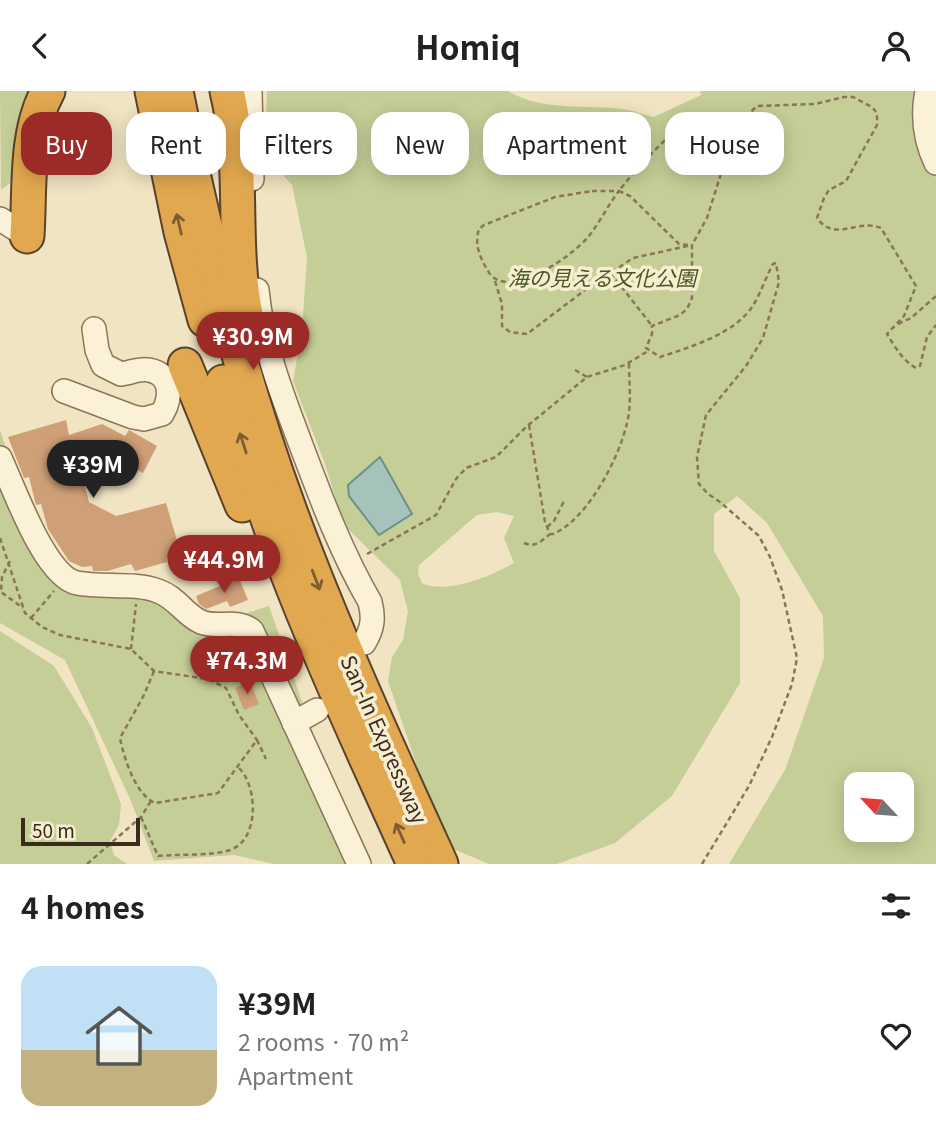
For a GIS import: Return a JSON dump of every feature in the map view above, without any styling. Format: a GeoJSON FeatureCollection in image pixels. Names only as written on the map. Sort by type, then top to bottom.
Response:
{"type":"FeatureCollection","features":[{"type":"Feature","properties":{"kind":"highway"},"geometry":{"type":"LineString","coordinates":[[13,227],[39,113],[48,91]]}},
{"type":"Feature","properties":{"kind":"highway","name":"San-In Expressway"},"geometry":{"type":"LineString","coordinates":[[152,91],[181,232],[243,443],[295,593],[390,792],[441,864]]}},
{"type":"Feature","properties":{"kind":"highway","name":"San-In Expressway"},"geometry":{"type":"LineString","coordinates":[[176,91],[223,302],[261,424],[414,864]]}},
{"type":"Feature","properties":{"kind":"highway"},"geometry":{"type":"LineString","coordinates":[[227,91],[233,129],[238,261],[255,359],[261,424]]}},
{"type":"Feature","properties":{"kind":"highway"},"geometry":{"type":"LineString","coordinates":[[185,365],[277,588],[316,667],[390,792]]}},
{"type":"Feature","properties":{"kind":"street"},"geometry":{"type":"LineString","coordinates":[[250,91],[252,233],[259,311],[283,397],[324,508],[370,602],[373,616],[371,631],[364,643]]}},
{"type":"Feature","properties":{"kind":"street"},"geometry":{"type":"LineString","coordinates":[[927,91],[924,119],[936,163]]}},
{"type":"Feature","properties":{"kind":"street"},"geometry":{"type":"LineString","coordinates":[[64,391],[144,419],[162,414],[168,404],[170,393],[167,381],[158,373],[139,370],[121,374],[103,365],[94,330]]}},
{"type":"Feature","properties":{"kind":"street"},"geometry":{"type":"LineString","coordinates":[[0,458],[48,561],[55,570],[72,582],[156,590],[169,596],[201,622],[247,627],[252,631],[359,864]]}},
{"type":"Feature","properties":{"kind":"street"},"geometry":{"type":"LineString","coordinates":[[294,723],[317,710]]}},
{"type":"Feature","properties":{"kind":"path"},"geometry":{"type":"LineString","coordinates":[[751,112],[757,106],[815,104],[844,96],[853,97],[872,107],[877,113],[877,125],[846,181],[830,190],[817,218],[827,229],[872,224],[881,228],[916,286],[898,324]]}},
{"type":"Feature","properties":{"kind":"path"},"geometry":{"type":"LineString","coordinates":[[495,281],[507,284],[522,281],[580,246],[632,172],[665,143]]}},
{"type":"Feature","properties":{"kind":"path"},"geometry":{"type":"LineString","coordinates":[[652,325],[687,310],[692,298],[692,245],[707,218],[721,175]]}},
{"type":"Feature","properties":{"kind":"path"},"geometry":{"type":"LineString","coordinates":[[592,191],[619,191],[630,196],[679,244],[692,245],[633,258],[537,328],[521,334],[510,332],[502,326],[502,304],[495,281],[479,253],[477,236],[484,225],[555,197],[592,191]]}},
{"type":"Feature","properties":{"kind":"path"},"geometry":{"type":"LineString","coordinates":[[611,272],[625,286],[652,325],[652,334],[646,348],[660,358],[716,334],[740,320],[753,306],[773,264],[776,263],[779,282],[763,338],[746,366],[706,415],[697,457],[699,484],[759,536],[771,557],[782,590],[797,658],[780,716],[755,774],[702,864]]}},
{"type":"Feature","properties":{"kind":"path"},"geometry":{"type":"LineString","coordinates":[[936,296],[887,334],[896,350],[916,368],[923,357],[927,337],[936,325]]}},
{"type":"Feature","properties":{"kind":"path"},"geometry":{"type":"LineString","coordinates":[[346,555],[363,556],[436,516],[456,479],[466,468],[496,457],[529,425],[587,377],[629,362],[649,351]]}},
{"type":"Feature","properties":{"kind":"path"},"geometry":{"type":"LineString","coordinates":[[524,543],[531,546],[538,544],[574,521],[616,456],[627,423],[631,393],[629,362]]}},
{"type":"Feature","properties":{"kind":"path"},"geometry":{"type":"LineString","coordinates":[[575,370],[587,377]]}},
{"type":"Feature","properties":{"kind":"path"},"geometry":{"type":"LineString","coordinates":[[529,425],[550,534]]}},
{"type":"Feature","properties":{"kind":"path"},"geometry":{"type":"LineString","coordinates":[[547,527],[554,521],[564,501]]}},
{"type":"Feature","properties":{"kind":"path"},"geometry":{"type":"LineString","coordinates":[[0,538],[10,561],[23,607]]}},
{"type":"Feature","properties":{"kind":"path"},"geometry":{"type":"LineString","coordinates":[[10,561],[2,577],[1,592],[23,607],[42,627],[60,635],[131,649],[154,671],[208,679],[226,688],[239,715],[267,759]]}},
{"type":"Feature","properties":{"kind":"path"},"geometry":{"type":"LineString","coordinates":[[31,618],[60,583]]}},
{"type":"Feature","properties":{"kind":"path"},"geometry":{"type":"LineString","coordinates":[[131,649],[136,593]]}},
{"type":"Feature","properties":{"kind":"path"},"geometry":{"type":"LineString","coordinates":[[151,801],[134,777],[120,738],[145,695],[154,671]]}},
{"type":"Feature","properties":{"kind":"path"},"geometry":{"type":"LineString","coordinates":[[151,801],[213,795],[222,789],[257,740]]}},
{"type":"Feature","properties":{"kind":"path"},"geometry":{"type":"LineString","coordinates":[[141,817],[158,856],[233,849],[244,838],[254,808],[244,775],[238,767]]}},
{"type":"Feature","properties":{"kind":"path"},"geometry":{"type":"LineString","coordinates":[[86,864],[141,817],[151,801]]}},
{"type":"Feature","properties":{"kind":"green space"},"geometry":{"type":"Polygon","coordinates":[[[0,91],[37,91],[33,112],[21,112],[19,176],[1,190],[0,91]]]}},
{"type":"Feature","properties":{"kind":"green space","name":"海の見える文化公園"},"geometry":{"type":"Polygon","coordinates":[[[267,91],[508,91],[522,98],[552,105],[631,111],[635,112],[483,112],[483,175],[651,175],[651,116],[701,95],[700,91],[917,91],[936,179],[936,864],[729,864],[785,770],[824,658],[823,616],[767,523],[737,496],[714,514],[714,551],[740,598],[740,683],[672,796],[615,843],[557,864],[489,864],[444,845],[388,681],[392,657],[403,640],[408,611],[400,580],[344,525],[325,464],[293,381],[302,331],[307,257],[292,185],[283,175],[357,175],[357,112],[266,112],[267,91]],[[497,512],[477,515],[419,565],[418,574],[422,583],[444,587],[456,585],[481,578],[514,563],[504,538],[514,516],[497,512]]]}},
{"type":"Feature","properties":{"kind":"green space"},"geometry":{"type":"Polygon","coordinates":[[[0,430],[14,474],[57,554],[74,572],[206,615],[235,617],[269,606],[321,757],[371,864],[274,864],[234,855],[154,861],[131,801],[65,660],[0,623],[0,430]]]}},
{"type":"Feature","properties":{"kind":"green space"},"geometry":{"type":"Polygon","coordinates":[[[0,631],[54,666],[92,728],[121,804],[119,825],[110,841],[114,855],[127,864],[0,864],[0,631]]]}},
{"type":"Feature","properties":{"kind":"water"},"geometry":{"type":"Polygon","coordinates":[[[380,457],[412,514],[379,535],[349,496],[348,485],[380,457]]]}},
{"type":"Feature","properties":{"kind":"building"},"geometry":{"type":"Polygon","coordinates":[[[66,420],[69,435],[102,424],[125,436],[129,430],[157,446],[143,473],[113,456],[116,450],[100,441],[75,450],[89,502],[116,516],[166,503],[181,554],[166,559],[167,562],[135,571],[131,564],[107,571],[93,571],[92,566],[82,567],[69,561],[48,529],[41,504],[36,505],[29,477],[24,478],[8,437],[66,420]]]}},
{"type":"Feature","properties":{"kind":"building"},"geometry":{"type":"Polygon","coordinates":[[[239,578],[248,600],[230,607],[227,601],[206,609],[199,604],[196,596],[239,578]]]}},
{"type":"Feature","properties":{"kind":"building"},"geometry":{"type":"Polygon","coordinates":[[[250,682],[259,704],[244,710],[235,688],[250,682]]]}}]}
